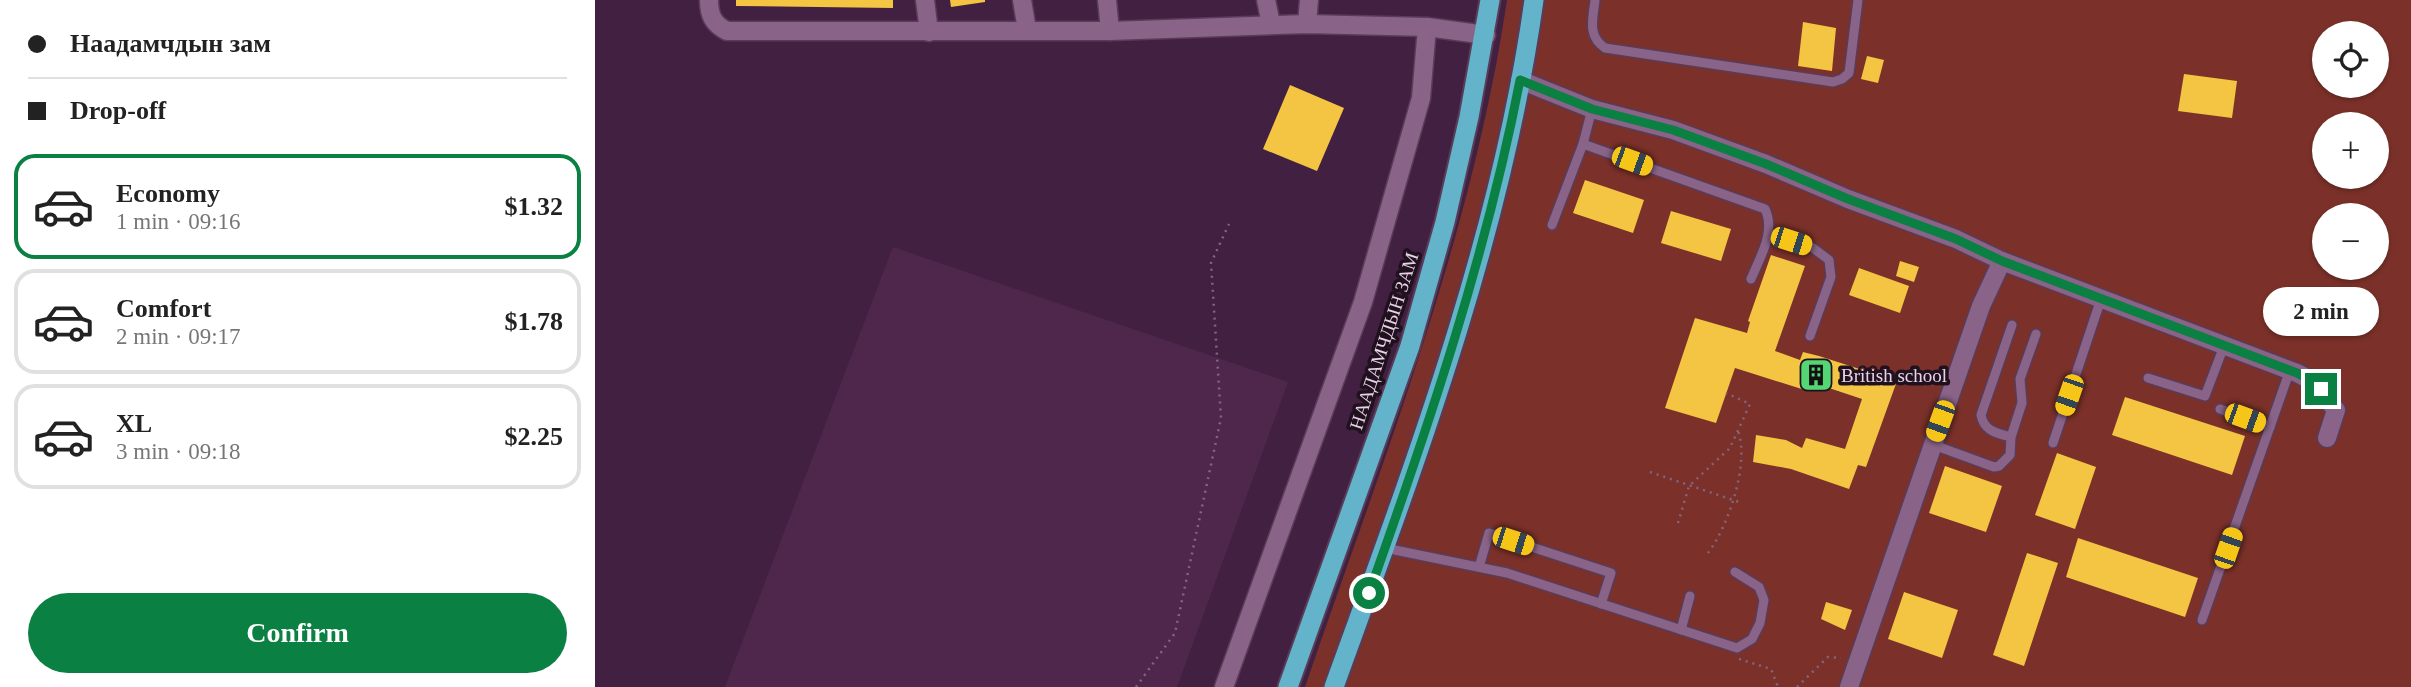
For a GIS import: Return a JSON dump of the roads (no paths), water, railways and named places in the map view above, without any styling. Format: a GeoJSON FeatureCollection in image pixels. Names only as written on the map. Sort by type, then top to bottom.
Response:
{"type":"FeatureCollection","features":[{"type":"Feature","properties":{"kind":"highway","name":"НААДАМЧДЫН ЗАМ"},"geometry":{"type":"LineString","coordinates":[[1289,685],[1411,346],[1445,222],[1469,117],[1486,35],[1490,0]]}},
{"type":"Feature","properties":{"kind":"highway"},"geometry":{"type":"LineString","coordinates":[[1334,687],[1451,356],[1484,236],[1520,80],[1534,0]]}},
{"type":"Feature","properties":{"kind":"street"},"geometry":{"type":"LineString","coordinates":[[709,0],[709,13],[716,25],[727,31],[1111,31],[1307,24],[1427,27],[1486,35]]}},
{"type":"Feature","properties":{"kind":"street"},"geometry":{"type":"LineString","coordinates":[[925,0],[929,32]]}},
{"type":"Feature","properties":{"kind":"street"},"geometry":{"type":"LineString","coordinates":[[1022,0],[1027,30]]}},
{"type":"Feature","properties":{"kind":"street"},"geometry":{"type":"LineString","coordinates":[[1107,0],[1111,31]]}},
{"type":"Feature","properties":{"kind":"street"},"geometry":{"type":"LineString","coordinates":[[1266,0],[1271,24]]}},
{"type":"Feature","properties":{"kind":"street"},"geometry":{"type":"LineString","coordinates":[[1307,24],[1309,0]]}},
{"type":"Feature","properties":{"kind":"street"},"geometry":{"type":"LineString","coordinates":[[1224,687],[1363,302],[1422,98],[1427,27]]}},
{"type":"Feature","properties":{"kind":"street"},"geometry":{"type":"LineString","coordinates":[[1520,80],[1592,109],[1673,130],[1766,164],[1848,199],[1956,239],[2002,261],[2290,370],[2314,382],[2336,411],[2327,438]]}},
{"type":"Feature","properties":{"kind":"street"},"geometry":{"type":"LineString","coordinates":[[1849,687],[1931,444],[1981,306],[2002,261]]}},
{"type":"Feature","properties":{"kind":"lane"},"geometry":{"type":"LineString","coordinates":[[1595,0],[1591,29],[1596,42],[1605,48],[1833,82],[1849,73],[1858,0]]}},
{"type":"Feature","properties":{"kind":"lane"},"geometry":{"type":"LineString","coordinates":[[1552,225],[1583,144],[1592,109]]}},
{"type":"Feature","properties":{"kind":"lane"},"geometry":{"type":"LineString","coordinates":[[1583,144],[1765,209],[1769,217],[1769,234],[1751,279]]}},
{"type":"Feature","properties":{"kind":"lane"},"geometry":{"type":"LineString","coordinates":[[1769,234],[1813,248],[1829,260],[1831,277],[1810,336]]}},
{"type":"Feature","properties":{"kind":"lane"},"geometry":{"type":"LineString","coordinates":[[2053,443],[2101,299]]}},
{"type":"Feature","properties":{"kind":"lane"},"geometry":{"type":"LineString","coordinates":[[2011,437],[1987,429],[1981,415],[2012,325]]}},
{"type":"Feature","properties":{"kind":"lane"},"geometry":{"type":"LineString","coordinates":[[1931,444],[1994,467],[1999,466],[2010,455],[2011,437],[2022,403],[2020,379],[2036,334]]}},
{"type":"Feature","properties":{"kind":"lane"},"geometry":{"type":"LineString","coordinates":[[2148,377],[2205,396],[2224,346]]}},
{"type":"Feature","properties":{"kind":"lane"},"geometry":{"type":"LineString","coordinates":[[2202,620],[2290,370]]}},
{"type":"Feature","properties":{"kind":"lane"},"geometry":{"type":"LineString","coordinates":[[2220,409],[2270,427]]}},
{"type":"Feature","properties":{"kind":"lane"},"geometry":{"type":"LineString","coordinates":[[1479,566],[1489,533],[1611,573],[1601,604]]}},
{"type":"Feature","properties":{"kind":"lane"},"geometry":{"type":"LineString","coordinates":[[1385,548],[1507,573],[1737,648],[1752,639],[1760,623],[1764,600],[1759,587],[1735,572]]}},
{"type":"Feature","properties":{"kind":"lane"},"geometry":{"type":"LineString","coordinates":[[1681,630],[1690,596]]}},
{"type":"Feature","properties":{"kind":"place","name":"British school"},"geometry":{"type":"Point","coordinates":[1816,375]}}]}
